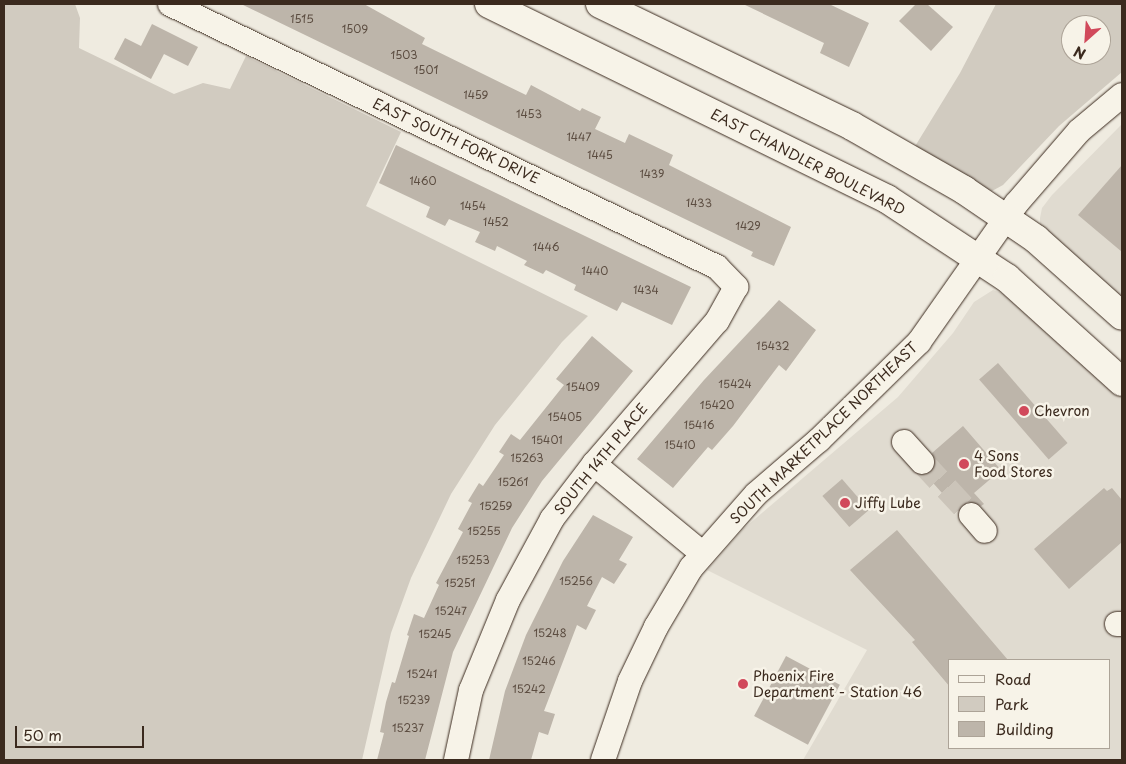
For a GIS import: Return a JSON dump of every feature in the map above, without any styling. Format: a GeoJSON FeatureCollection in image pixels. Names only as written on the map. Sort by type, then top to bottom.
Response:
{"type":"FeatureCollection","features":[{"type":"Feature","properties":{"kind":"main road","name":"EAST CHANDLER BOULEVARD"},"geometry":{"type":"LineString","coordinates":[[490,4],[879,195],[978,259],[1050,314],[1122,382]]}},
{"type":"Feature","properties":{"kind":"main road"},"geometry":{"type":"LineString","coordinates":[[600,4],[852,126],[964,190],[1036,239],[1122,316]]}},
{"type":"Feature","properties":{"kind":"street","name":"EAST SOUTH FORK DRIVE"},"geometry":{"type":"LineString","coordinates":[[170,4],[717,267],[736,287]]}},
{"type":"Feature","properties":{"kind":"street","name":"SOUTH MARKETPLACE NORTHEAST"},"geometry":{"type":"LineString","coordinates":[[603,760],[615,718],[656,627],[703,554],[756,494],[819,440],[919,342],[1005,219],[1079,131],[1122,95]]}},
{"type":"Feature","properties":{"kind":"street","name":"SOUTH 14TH PLACE"},"geometry":{"type":"LineString","coordinates":[[456,760],[471,690],[508,600],[552,519],[594,464],[717,321],[736,287]]}},
{"type":"Feature","properties":{"kind":"street"},"geometry":{"type":"LineString","coordinates":[[904,442],[922,462]]}},
{"type":"Feature","properties":{"kind":"street"},"geometry":{"type":"LineString","coordinates":[[594,464],[703,554]]}},
{"type":"Feature","properties":{"kind":"shaded area"},"geometry":{"type":"Polygon","coordinates":[[[1122,124],[1122,301],[1040,226],[1040,218],[1042,208],[1052,195],[1122,124]]]}},
{"type":"Feature","properties":{"kind":"shaded area"},"geometry":{"type":"Polygon","coordinates":[[[993,290],[1005,294],[1068,343],[1122,396],[1122,760],[803,760],[867,650],[707,570],[742,530],[898,397],[953,333],[974,302],[993,290]]]}},
{"type":"Feature","properties":{"kind":"green space"},"geometry":{"type":"Polygon","coordinates":[[[4,4],[75,4],[80,18],[79,48],[174,94],[203,83],[230,89],[246,56],[401,132],[366,206],[588,316],[562,342],[495,425],[451,494],[411,578],[391,633],[362,760],[4,760],[4,4]]]}},
{"type":"Feature","properties":{"kind":"green space"},"geometry":{"type":"Polygon","coordinates":[[[996,4],[1122,4],[1122,72],[1059,126],[1003,185],[992,191],[978,188],[914,148],[960,73],[996,4]]]}},
{"type":"Feature","properties":{"kind":"building"},"geometry":{"type":"Polygon","coordinates":[[[241,4],[364,4],[425,38],[422,44],[526,95],[531,85],[580,111],[582,108],[601,117],[595,129],[625,143],[629,134],[673,155],[669,165],[791,227],[774,266],[751,256],[753,252],[241,4]]]}},
{"type":"Feature","properties":{"kind":"building"},"geometry":{"type":"Polygon","coordinates":[[[743,4],[829,4],[869,23],[849,67],[820,53],[824,43],[743,4]]]}},
{"type":"Feature","properties":{"kind":"building"},"geometry":{"type":"Polygon","coordinates":[[[916,4],[927,4],[953,27],[931,51],[899,21],[916,4]]]}},
{"type":"Feature","properties":{"kind":"building"},"geometry":{"type":"Polygon","coordinates":[[[152,24],[198,47],[188,66],[164,54],[151,79],[114,59],[125,38],[141,46],[152,24]]]}},
{"type":"Feature","properties":{"kind":"building"},"geometry":{"type":"Polygon","coordinates":[[[396,145],[691,287],[672,325],[622,302],[617,311],[574,290],[576,285],[546,270],[543,274],[524,265],[527,261],[497,246],[495,251],[475,242],[480,232],[449,219],[445,226],[426,217],[430,207],[379,183],[396,145]]]}},
{"type":"Feature","properties":{"kind":"building"},"geometry":{"type":"Polygon","coordinates":[[[1122,165],[1122,252],[1078,215],[1122,165]]]}},
{"type":"Feature","properties":{"kind":"building"},"geometry":{"type":"Polygon","coordinates":[[[779,300],[816,330],[786,371],[779,365],[733,426],[712,450],[708,447],[673,488],[637,459],[704,380],[779,300]]]}},
{"type":"Feature","properties":{"kind":"building"},"geometry":{"type":"Polygon","coordinates":[[[592,336],[633,371],[542,481],[512,528],[453,652],[425,760],[377,760],[384,733],[380,732],[386,702],[392,682],[395,683],[414,614],[424,618],[439,585],[436,583],[463,532],[458,529],[472,503],[468,501],[479,483],[483,486],[504,455],[499,452],[511,434],[520,440],[564,385],[556,379],[592,336]]]}},
{"type":"Feature","properties":{"kind":"building","name":"Chevron"},"geometry":{"type":"Polygon","coordinates":[[[998,363],[1068,443],[1049,459],[979,379],[998,363]]]}},
{"type":"Feature","properties":{"kind":"building","name":"4 Sons Food Stores"},"geometry":{"type":"Polygon","coordinates":[[[963,426],[1001,470],[974,493],[984,504],[981,506],[968,502],[958,511],[926,475],[935,466],[932,453],[963,426]]]}},
{"type":"Feature","properties":{"kind":"building","name":"Jiffy Lube"},"geometry":{"type":"Polygon","coordinates":[[[842,479],[869,510],[849,527],[822,496],[842,479]]]}},
{"type":"Feature","properties":{"kind":"building"},"geometry":{"type":"Polygon","coordinates":[[[1104,488],[1107,491],[1112,488],[1122,500],[1122,542],[1069,589],[1034,549],[1104,488]]]}},
{"type":"Feature","properties":{"kind":"building"},"geometry":{"type":"Polygon","coordinates":[[[593,515],[633,537],[619,560],[627,564],[614,584],[602,577],[587,606],[596,610],[586,630],[577,625],[544,711],[555,714],[548,735],[539,732],[531,760],[489,760],[505,691],[526,635],[563,561],[593,515]]]}},
{"type":"Feature","properties":{"kind":"building"},"geometry":{"type":"Polygon","coordinates":[[[897,530],[1007,659],[948,659],[948,685],[912,642],[915,640],[850,570],[897,530]]]}},
{"type":"Feature","properties":{"kind":"building"},"geometry":{"type":"Polygon","coordinates":[[[786,656],[840,685],[808,745],[754,716],[786,656]]]}},
{"type":"Feature","properties":{"kind":"tunnel"},"geometry":{"type":"LineString","coordinates":[[922,462],[971,515]]}},
{"type":"Feature","properties":{"kind":"place","name":"Chevron"},"geometry":{"type":"Point","coordinates":[1024,411]}},
{"type":"Feature","properties":{"kind":"place","name":"4 Sons Food Stores"},"geometry":{"type":"Point","coordinates":[964,464]}},
{"type":"Feature","properties":{"kind":"place","name":"Jiffy Lube"},"geometry":{"type":"Point","coordinates":[845,503]}},
{"type":"Feature","properties":{"kind":"place","name":"Phoenix Fire Department - Station 46"},"geometry":{"type":"Point","coordinates":[743,684]}}]}
